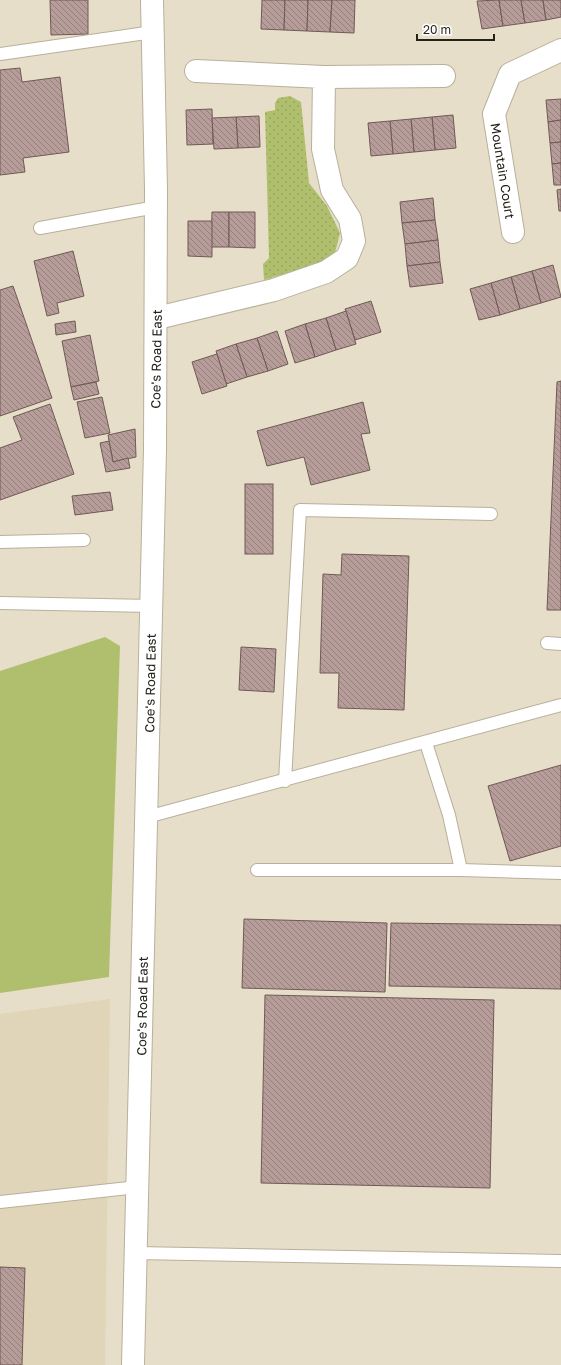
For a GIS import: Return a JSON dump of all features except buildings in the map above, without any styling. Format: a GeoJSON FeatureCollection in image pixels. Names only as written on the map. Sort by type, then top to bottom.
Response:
{"type":"FeatureCollection","features":[{"type":"Feature","properties":{"kind":"street","name":"Coe's Road East"},"geometry":{"type":"LineString","coordinates":[[133,1365],[152,606],[157,318],[152,0]]}},
{"type":"Feature","properties":{"kind":"street","name":"Mountain Court"},"geometry":{"type":"LineString","coordinates":[[513,232],[494,114],[510,74],[561,50]]}},
{"type":"Feature","properties":{"kind":"street"},"geometry":{"type":"LineString","coordinates":[[196,71],[324,77],[444,76]]}},
{"type":"Feature","properties":{"kind":"street"},"geometry":{"type":"LineString","coordinates":[[157,318],[274,290],[326,272],[347,258],[354,241],[350,219],[332,190],[323,149],[324,77]]}},
{"type":"Feature","properties":{"kind":"lane"},"geometry":{"type":"LineString","coordinates":[[0,54],[153,32]]}},
{"type":"Feature","properties":{"kind":"lane"},"geometry":{"type":"LineString","coordinates":[[40,228],[156,207]]}},
{"type":"Feature","properties":{"kind":"lane"},"geometry":{"type":"LineString","coordinates":[[285,781],[300,510],[491,514]]}},
{"type":"Feature","properties":{"kind":"lane"},"geometry":{"type":"LineString","coordinates":[[0,542],[84,540]]}},
{"type":"Feature","properties":{"kind":"lane"},"geometry":{"type":"LineString","coordinates":[[0,603],[152,606]]}},
{"type":"Feature","properties":{"kind":"lane"},"geometry":{"type":"LineString","coordinates":[[547,643],[561,644]]}},
{"type":"Feature","properties":{"kind":"lane"},"geometry":{"type":"LineString","coordinates":[[147,818],[561,705]]}},
{"type":"Feature","properties":{"kind":"lane"},"geometry":{"type":"LineString","coordinates":[[426,743],[450,815],[461,870]]}},
{"type":"Feature","properties":{"kind":"lane"},"geometry":{"type":"LineString","coordinates":[[257,870],[461,870],[561,874]]}},
{"type":"Feature","properties":{"kind":"lane"},"geometry":{"type":"LineString","coordinates":[[0,1202],[138,1187]]}},
{"type":"Feature","properties":{"kind":"lane"},"geometry":{"type":"LineString","coordinates":[[136,1253],[561,1261]]}},
{"type":"Feature","properties":{"kind":"shaded area"},"geometry":{"type":"Polygon","coordinates":[[[110,999],[105,1365],[0,1365],[0,1014],[110,999]]]}},
{"type":"Feature","properties":{"kind":"green space"},"geometry":{"type":"Polygon","coordinates":[[[290,96],[301,102],[309,183],[327,206],[340,233],[335,253],[321,263],[264,280],[263,264],[269,258],[265,112],[275,110],[275,103],[278,98],[290,96]]]}},
{"type":"Feature","properties":{"kind":"green space"},"geometry":{"type":"Polygon","coordinates":[[[105,637],[120,646],[109,977],[0,993],[0,671],[105,637]]]}}]}
